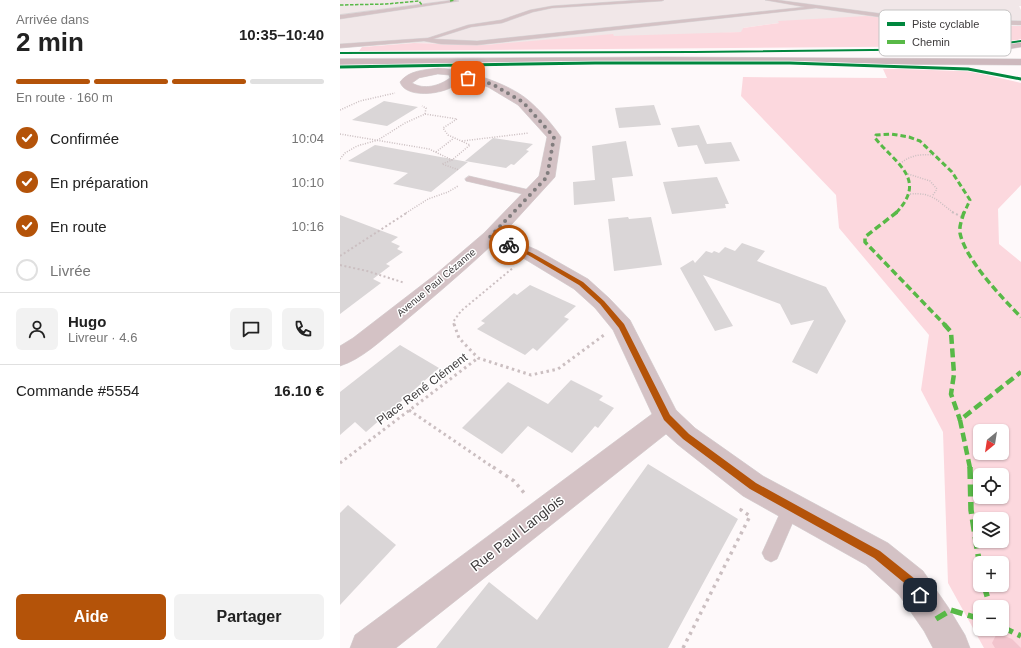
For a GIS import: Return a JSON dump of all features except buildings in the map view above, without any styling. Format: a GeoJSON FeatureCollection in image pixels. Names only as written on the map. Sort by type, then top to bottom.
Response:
{"type":"FeatureCollection","features":[{"type":"Feature","properties":{"kind":"main road"},"geometry":{"type":"LineString","coordinates":[[1011,45],[1021,44]]}},
{"type":"Feature","properties":{"kind":"main road"},"geometry":{"type":"LineString","coordinates":[[340,56],[879,54]]}},
{"type":"Feature","properties":{"kind":"main road"},"geometry":{"type":"LineString","coordinates":[[340,62],[663,60],[1021,62]]}},
{"type":"Feature","properties":{"kind":"main road"},"geometry":{"type":"LineString","coordinates":[[940,61],[954,65],[1000,66],[1021,70]]}},
{"type":"Feature","properties":{"kind":"street","name":"Avenue Paul Cézanne"},"geometry":{"type":"LineString","coordinates":[[340,357],[362,344],[428,291],[490,237],[547,177],[554,137],[523,102],[492,84],[446,71],[424,72],[409,79],[406,82],[411,88]]}},
{"type":"Feature","properties":{"kind":"street"},"geometry":{"type":"LineString","coordinates":[[411,88],[428,89],[445,86],[456,79],[456,75]]}},
{"type":"Feature","properties":{"kind":"street"},"geometry":{"type":"LineString","coordinates":[[490,237],[530,254],[581,284],[602,303],[622,326],[667,418],[686,436],[753,486],[877,554],[912,583],[936,619],[952,648]]}},
{"type":"Feature","properties":{"kind":"street","name":"Rue Paul Langlois"},"geometry":{"type":"LineString","coordinates":[[368,648],[667,418]]}},
{"type":"Feature","properties":{"kind":"lane"},"geometry":{"type":"LineString","coordinates":[[424,39],[470,26],[502,21],[545,8],[585,4],[662,0]]}},
{"type":"Feature","properties":{"kind":"lane"},"geometry":{"type":"LineString","coordinates":[[767,0],[879,15]]}},
{"type":"Feature","properties":{"kind":"lane"},"geometry":{"type":"LineString","coordinates":[[340,17],[457,1]]}},
{"type":"Feature","properties":{"kind":"lane"},"geometry":{"type":"LineString","coordinates":[[340,45],[424,39],[512,38],[814,7]]}},
{"type":"Feature","properties":{"kind":"lane"},"geometry":{"type":"LineString","coordinates":[[1011,23],[1021,23]]}},
{"type":"Feature","properties":{"kind":"lane"},"geometry":{"type":"LineString","coordinates":[[469,179],[531,193]]}},
{"type":"Feature","properties":{"kind":"lane"},"geometry":{"type":"LineString","coordinates":[[771,553],[791,508]]}},
{"type":"Feature","properties":{"kind":"path"},"geometry":{"type":"LineString","coordinates":[[340,110],[360,101],[411,88]]}},
{"type":"Feature","properties":{"kind":"path"},"geometry":{"type":"LineString","coordinates":[[425,114],[426,108],[420,104],[428,89]]}},
{"type":"Feature","properties":{"kind":"path"},"geometry":{"type":"LineString","coordinates":[[340,159],[357,146],[378,140],[405,123],[425,114],[458,119],[443,128],[448,135],[470,145],[452,160],[442,164],[461,171],[469,179],[448,192],[428,199],[340,256]]}},
{"type":"Feature","properties":{"kind":"path"},"geometry":{"type":"LineString","coordinates":[[462,141],[520,135],[547,129]]}},
{"type":"Feature","properties":{"kind":"path"},"geometry":{"type":"LineString","coordinates":[[340,134],[429,149],[452,160]]}},
{"type":"Feature","properties":{"kind":"path"},"geometry":{"type":"LineString","coordinates":[[436,153],[454,138]]}},
{"type":"Feature","properties":{"kind":"path"},"geometry":{"type":"LineString","coordinates":[[900,164],[913,155],[934,155]]}},
{"type":"Feature","properties":{"kind":"path"},"geometry":{"type":"LineString","coordinates":[[908,174],[930,181],[937,189],[933,195]]}},
{"type":"Feature","properties":{"kind":"path"},"geometry":{"type":"LineString","coordinates":[[910,194],[924,193],[933,195],[955,214],[962,217]]}},
{"type":"Feature","properties":{"kind":"path"},"geometry":{"type":"LineString","coordinates":[[530,254],[462,311],[453,322],[459,338],[478,358],[532,374],[558,369],[597,338],[622,326]]}},
{"type":"Feature","properties":{"kind":"path"},"geometry":{"type":"LineString","coordinates":[[340,265],[367,271],[428,291]]}},
{"type":"Feature","properties":{"kind":"path"},"geometry":{"type":"LineString","coordinates":[[409,410],[514,481],[542,514]]}},
{"type":"Feature","properties":{"kind":"path"},"geometry":{"type":"LineString","coordinates":[[683,648],[750,516]]}},
{"type":"Feature","properties":{"kind":"shaded area"},"geometry":{"type":"Polygon","coordinates":[[[340,0],[1021,0],[1021,6],[1019,6],[1021,10],[1021,21],[1011,21],[1011,10],[879,10],[879,21],[779,22],[743,28],[742,32],[485,45],[414,43],[340,48],[340,0]]]}},
{"type":"Feature","properties":{"kind":"shaded area"},"geometry":{"type":"Polygon","coordinates":[[[867,16],[879,17],[879,47],[359,51],[362,47],[414,43],[485,45],[613,34],[614,36],[741,32],[743,28],[779,23],[778,21],[867,16]]]}},
{"type":"Feature","properties":{"kind":"shaded area"},"geometry":{"type":"Polygon","coordinates":[[[1011,26],[1021,26],[1021,39],[1011,42],[1011,26]]]}},
{"type":"Feature","properties":{"kind":"shaded area"},"geometry":{"type":"Polygon","coordinates":[[[883,69],[962,69],[1021,83],[1021,185],[998,209],[999,244],[1021,262],[1021,648],[984,648],[977,636],[1009,636],[1009,600],[973,600],[973,628],[948,583],[943,432],[921,390],[929,335],[839,228],[836,195],[741,96],[743,77],[887,78],[883,69]]]}},
{"type":"Feature","properties":{"kind":"shaded area"},"geometry":{"type":"Polygon","coordinates":[[[996,636],[1004,636],[1012,639],[1021,648],[995,648],[992,643],[996,636]]]}},
{"type":"Feature","properties":{"kind":"marked path"},"geometry":{"type":"LineString","coordinates":[[450,1],[455,0]]}},
{"type":"Feature","properties":{"kind":"marked path"},"geometry":{"type":"LineString","coordinates":[[340,5],[386,4],[419,1],[422,5]]}},
{"type":"Feature","properties":{"kind":"marked path"},"geometry":{"type":"LineString","coordinates":[[960,420],[951,394],[954,374],[951,332],[865,242],[865,237],[894,215],[902,206],[908,197],[910,187],[908,176],[901,165],[878,142],[875,138],[876,135],[891,134],[909,137],[920,141],[952,172],[970,200],[960,224],[960,232],[968,252],[1005,301],[1021,317]]}},
{"type":"Feature","properties":{"kind":"marked path"},"geometry":{"type":"LineString","coordinates":[[978,556],[971,510],[970,467],[960,420],[1021,372]]}},
{"type":"Feature","properties":{"kind":"marked path"},"geometry":{"type":"LineString","coordinates":[[986,592],[988,600]]}},
{"type":"Feature","properties":{"kind":"marked path"},"geometry":{"type":"LineString","coordinates":[[936,619],[951,610],[973,617]]}},
{"type":"Feature","properties":{"kind":"marked path"},"geometry":{"type":"LineString","coordinates":[[1009,630],[1021,636]]}},
{"type":"Feature","properties":{"kind":"cycle path"},"geometry":{"type":"LineString","coordinates":[[1011,43],[1021,41]]}},
{"type":"Feature","properties":{"kind":"cycle path"},"geometry":{"type":"LineString","coordinates":[[340,53],[879,50]]}},
{"type":"Feature","properties":{"kind":"cycle path"},"geometry":{"type":"LineString","coordinates":[[340,67],[595,63],[790,63],[968,69],[1021,79]]}},
{"type":"Feature","properties":{"kind":"way so far"},"geometry":{"type":"LineString","coordinates":[[468,78],[492,84],[523,102],[554,137],[547,177],[490,237],[509,245]]}},
{"type":"Feature","properties":{"kind":"route"},"geometry":{"type":"LineString","coordinates":[[509,245],[530,254],[581,284],[602,303],[622,326],[667,418],[686,436],[753,486],[877,554],[912,583],[920,595]]}}]}
